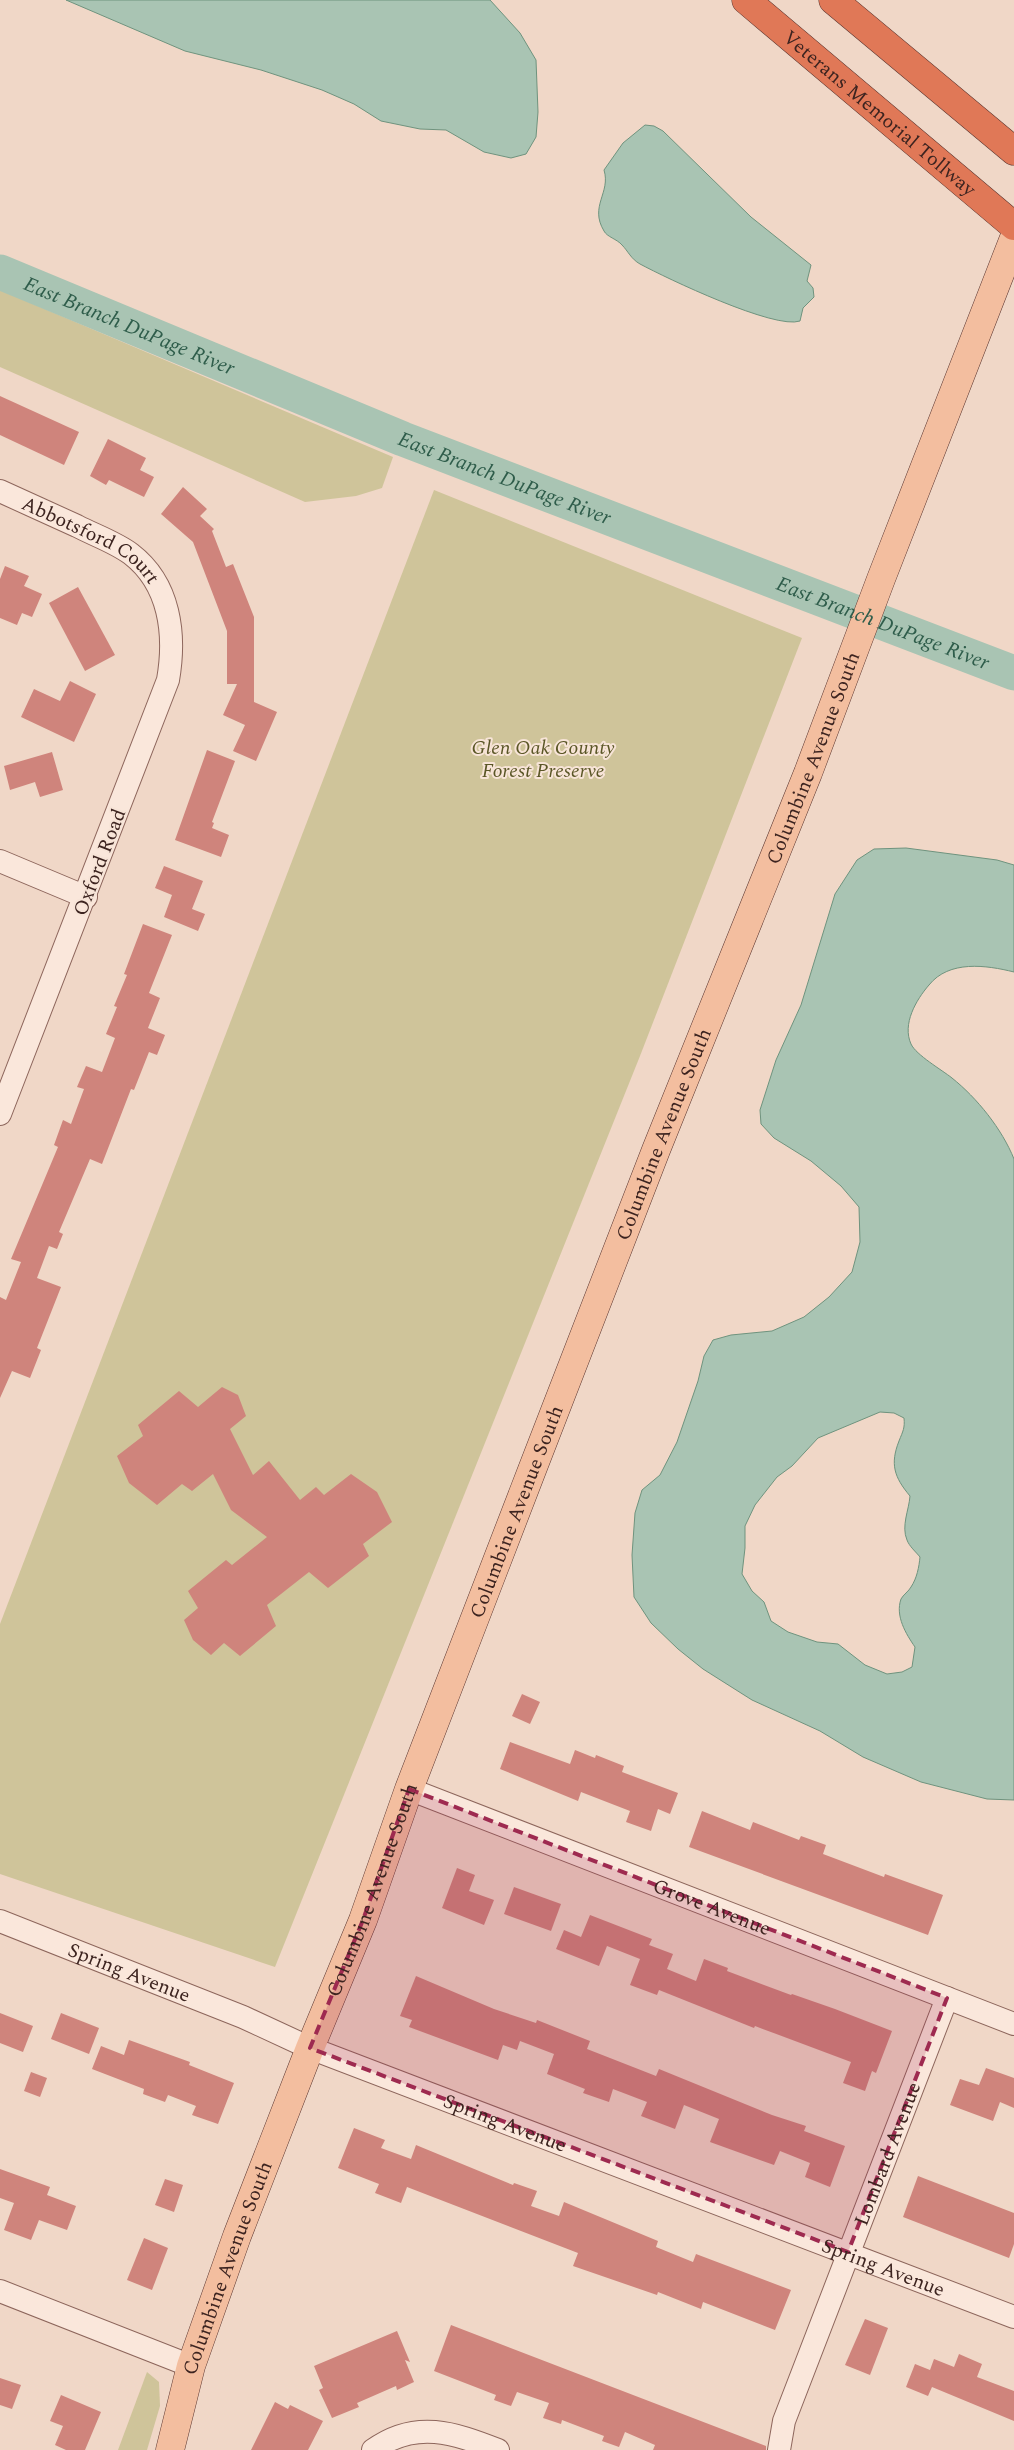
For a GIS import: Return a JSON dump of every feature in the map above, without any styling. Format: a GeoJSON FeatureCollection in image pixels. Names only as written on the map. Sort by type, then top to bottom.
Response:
{"type":"FeatureCollection","features":[{"type":"Feature","properties":{"kind":"highway","name":"Veterans Memorial Tollway"},"geometry":{"type":"LineString","coordinates":[[746,0],[1014,226]]}},
{"type":"Feature","properties":{"kind":"highway"},"geometry":{"type":"LineString","coordinates":[[833,0],[1014,151]]}},
{"type":"Feature","properties":{"kind":"main road","name":"Columbine Avenue South"},"geometry":{"type":"LineString","coordinates":[[170,2450],[191,2366],[237,2236],[310,2048],[363,1920],[409,1790],[656,1150],[808,773],[881,579],[1014,238]]}},
{"type":"Feature","properties":{"kind":"street","name":"Abbotsford Court"},"geometry":{"type":"LineString","coordinates":[[0,491],[131,554],[149,572],[167,605]]}},
{"type":"Feature","properties":{"kind":"street","name":"Oxford Road"},"geometry":{"type":"LineString","coordinates":[[0,1114],[86,896],[168,680],[172,655],[167,605]]}},
{"type":"Feature","properties":{"kind":"street"},"geometry":{"type":"LineString","coordinates":[[0,861],[86,896]]}},
{"type":"Feature","properties":{"kind":"street","name":"Grove Avenue"},"geometry":{"type":"LineString","coordinates":[[409,1790],[1014,2024]]}},
{"type":"Feature","properties":{"kind":"street","name":"Spring Avenue"},"geometry":{"type":"LineString","coordinates":[[0,1921],[243,2017],[310,2048],[1014,2316]]}},
{"type":"Feature","properties":{"kind":"street","name":"Lombard Avenue"},"geometry":{"type":"LineString","coordinates":[[779,2450],[784,2420],[946,1998]]}},
{"type":"Feature","properties":{"kind":"street"},"geometry":{"type":"LineString","coordinates":[[0,2291],[191,2366]]}},
{"type":"Feature","properties":{"kind":"street"},"geometry":{"type":"LineString","coordinates":[[374,2450],[402,2436],[419,2432],[437,2431],[470,2439],[498,2450]]}},
{"type":"Feature","properties":{"kind":"highlighted area"},"geometry":{"type":"Polygon","coordinates":[[[409,1789],[947,1998],[848,2252],[310,2048],[363,1920],[409,1789]]]}},
{"type":"Feature","properties":{"kind":"green space"},"geometry":{"type":"Polygon","coordinates":[[[0,290],[393,457],[382,488],[356,496],[305,502],[0,367],[0,290]]]}},
{"type":"Feature","properties":{"kind":"green space","name":"Glen Oak County Forest Preserve"},"geometry":{"type":"Polygon","coordinates":[[[434,490],[802,638],[640,1056],[275,1967],[0,1874],[0,1624],[434,490]]]}},
{"type":"Feature","properties":{"kind":"green space"},"geometry":{"type":"Polygon","coordinates":[[[147,2372],[159,2382],[160,2406],[147,2450],[118,2450],[147,2372]]]}},
{"type":"Feature","properties":{"kind":"shaded area"},"geometry":{"type":"Polygon","coordinates":[[[66,0],[490,0],[520,33],[536,60],[538,112],[536,137],[526,154],[511,158],[484,152],[446,130],[420,129],[381,121],[354,104],[322,90],[261,70],[185,51],[66,0]]]}},
{"type":"Feature","properties":{"kind":"shaded area"},"geometry":{"type":"Polygon","coordinates":[[[645,125],[654,126],[663,131],[751,217],[811,265],[807,281],[813,288],[814,297],[803,308],[800,321],[787,322],[768,318],[695,291],[640,264],[620,243],[605,233],[599,214],[605,186],[604,170],[623,143],[645,125]]]}},
{"type":"Feature","properties":{"kind":"shaded area"},"geometry":{"type":"Polygon","coordinates":[[[906,848],[997,860],[1014,865],[1014,972],[980,966],[968,966],[947,971],[937,977],[919,998],[909,1020],[908,1028],[911,1044],[914,1048],[952,1078],[979,1105],[996,1125],[1014,1159],[1014,1800],[987,1799],[921,1782],[863,1757],[820,1731],[752,1700],[703,1669],[678,1649],[651,1623],[634,1597],[632,1555],[635,1513],[642,1490],[660,1475],[677,1442],[698,1381],[704,1356],[713,1340],[731,1335],[772,1331],[804,1317],[829,1297],[852,1272],[860,1242],[859,1207],[841,1186],[811,1161],[774,1138],[761,1124],[760,1110],[776,1060],[801,1005],[835,894],[857,860],[874,849],[906,848]],[[880,1412],[818,1438],[792,1466],[777,1477],[755,1505],[745,1526],[742,1574],[752,1591],[764,1602],[771,1621],[788,1632],[817,1642],[838,1644],[865,1665],[887,1674],[902,1672],[912,1667],[915,1647],[902,1625],[899,1612],[901,1599],[915,1580],[920,1557],[909,1544],[905,1535],[910,1496],[900,1483],[894,1464],[896,1449],[903,1432],[904,1418],[894,1413],[880,1412]]]}},
{"type":"Feature","properties":{"kind":"building"},"geometry":{"type":"Polygon","coordinates":[[[0,396],[79,432],[64,465],[0,435],[0,396]]]}},
{"type":"Feature","properties":{"kind":"building"},"geometry":{"type":"Polygon","coordinates":[[[108,439],[146,458],[140,470],[154,477],[144,497],[109,480],[106,485],[90,476],[108,439]]]}},
{"type":"Feature","properties":{"kind":"building"},"geometry":{"type":"Polygon","coordinates":[[[183,487],[207,509],[200,516],[214,529],[212,531],[226,567],[233,564],[254,617],[254,702],[277,712],[256,761],[233,751],[245,725],[223,715],[237,684],[227,684],[227,631],[193,542],[161,514],[183,487]]]}},
{"type":"Feature","properties":{"kind":"building"},"geometry":{"type":"Polygon","coordinates":[[[5,566],[29,576],[24,586],[42,594],[32,617],[22,613],[17,625],[0,618],[0,579],[5,566]]]}},
{"type":"Feature","properties":{"kind":"building"},"geometry":{"type":"Polygon","coordinates":[[[78,587],[115,655],[85,671],[49,603],[78,587]]]}},
{"type":"Feature","properties":{"kind":"building"},"geometry":{"type":"Polygon","coordinates":[[[70,681],[96,694],[74,742],[21,717],[34,689],[60,701],[70,681]]]}},
{"type":"Feature","properties":{"kind":"building"},"geometry":{"type":"Polygon","coordinates":[[[207,750],[235,761],[212,822],[214,823],[212,828],[229,835],[221,857],[175,840],[207,750]]]}},
{"type":"Feature","properties":{"kind":"building"},"geometry":{"type":"Polygon","coordinates":[[[52,752],[63,790],[40,797],[35,782],[10,790],[4,766],[52,752]]]}},
{"type":"Feature","properties":{"kind":"building"},"geometry":{"type":"Polygon","coordinates":[[[164,866],[203,881],[192,909],[205,914],[198,931],[164,917],[172,895],[155,888],[164,866]]]}},
{"type":"Feature","properties":{"kind":"building"},"geometry":{"type":"Polygon","coordinates":[[[143,924],[172,935],[149,993],[160,998],[148,1028],[165,1035],[157,1055],[149,1052],[134,1090],[131,1089],[102,1164],[90,1159],[59,1232],[63,1234],[57,1249],[49,1246],[37,1278],[61,1287],[37,1348],[41,1350],[30,1378],[12,1371],[0,1398],[0,1297],[6,1300],[21,1262],[11,1259],[58,1147],[54,1145],[63,1120],[71,1124],[84,1089],[77,1087],[86,1066],[102,1072],[115,1038],[106,1034],[117,1007],[114,1006],[127,975],[124,974],[143,924]]]}},
{"type":"Feature","properties":{"kind":"building"},"geometry":{"type":"Polygon","coordinates":[[[222,1387],[238,1395],[246,1416],[230,1429],[253,1475],[269,1461],[300,1500],[316,1487],[324,1495],[351,1474],[377,1492],[392,1522],[363,1544],[369,1556],[328,1588],[309,1572],[267,1605],[276,1626],[240,1656],[224,1643],[211,1655],[193,1640],[184,1620],[198,1608],[188,1591],[226,1560],[232,1565],[267,1537],[231,1510],[213,1474],[192,1491],[182,1484],[157,1505],[129,1483],[117,1456],[143,1436],[138,1425],[179,1391],[198,1407],[222,1387]]]}},
{"type":"Feature","properties":{"kind":"building"},"geometry":{"type":"Polygon","coordinates":[[[522,1694],[540,1702],[530,1724],[512,1716],[522,1694]]]}},
{"type":"Feature","properties":{"kind":"building"},"geometry":{"type":"Polygon","coordinates":[[[510,1742],[570,1764],[575,1750],[595,1758],[596,1755],[624,1766],[622,1772],[678,1793],[670,1814],[658,1809],[651,1831],[626,1822],[630,1811],[581,1792],[578,1801],[500,1769],[510,1742]]]}},
{"type":"Feature","properties":{"kind":"building"},"geometry":{"type":"Polygon","coordinates":[[[702,1811],[750,1830],[753,1822],[799,1840],[801,1836],[826,1845],[823,1854],[884,1877],[885,1874],[943,1895],[928,1935],[689,1847],[702,1811]]]}},
{"type":"Feature","properties":{"kind":"building"},"geometry":{"type":"Polygon","coordinates":[[[457,1868],[475,1875],[469,1891],[494,1900],[484,1925],[442,1908],[457,1868]]]}},
{"type":"Feature","properties":{"kind":"building"},"geometry":{"type":"Polygon","coordinates":[[[514,1887],[561,1904],[551,1931],[504,1914],[514,1887]]]}},
{"type":"Feature","properties":{"kind":"building"},"geometry":{"type":"Polygon","coordinates":[[[590,1915],[652,1939],[649,1945],[673,1954],[667,1969],[696,1981],[704,1959],[728,1968],[727,1971],[892,2031],[876,2073],[872,2071],[865,2091],[843,2083],[851,2062],[755,2026],[754,2028],[659,1990],[657,1995],[630,1985],[640,1959],[607,1946],[599,1966],[556,1949],[564,1930],[581,1937],[590,1915]]]}},
{"type":"Feature","properties":{"kind":"building"},"geometry":{"type":"Polygon","coordinates":[[[416,1976],[494,2009],[536,2023],[537,2020],[590,2041],[587,2049],[656,2076],[659,2069],[772,2115],[806,2126],[804,2131],[845,2146],[830,2187],[805,2177],[810,2163],[780,2151],[774,2165],[710,2142],[719,2119],[684,2105],[675,2129],[641,2116],[647,2102],[613,2089],[609,2102],[583,2093],[585,2089],[547,2074],[554,2054],[520,2041],[517,2050],[503,2045],[498,2060],[409,2027],[412,2020],[400,2016],[416,1976]]]}},
{"type":"Feature","properties":{"kind":"building"},"geometry":{"type":"Polygon","coordinates":[[[0,2013],[33,2026],[23,2052],[0,2043],[0,2013]]]}},
{"type":"Feature","properties":{"kind":"building"},"geometry":{"type":"Polygon","coordinates":[[[61,2013],[99,2028],[89,2054],[51,2039],[61,2013]]]}},
{"type":"Feature","properties":{"kind":"building"},"geometry":{"type":"Polygon","coordinates":[[[129,2040],[190,2062],[189,2065],[234,2083],[218,2124],[192,2115],[196,2106],[168,2095],[165,2102],[143,2094],[144,2089],[92,2069],[101,2046],[124,2055],[129,2040]]]}},
{"type":"Feature","properties":{"kind":"building"},"geometry":{"type":"Polygon","coordinates":[[[986,2068],[1014,2078],[1014,2108],[1000,2102],[993,2121],[950,2105],[960,2079],[979,2085],[986,2068]]]}},
{"type":"Feature","properties":{"kind":"building"},"geometry":{"type":"Polygon","coordinates":[[[31,2072],[47,2078],[40,2097],[24,2091],[31,2072]]]}},
{"type":"Feature","properties":{"kind":"building"},"geometry":{"type":"Polygon","coordinates":[[[354,2128],[385,2140],[381,2148],[411,2159],[416,2145],[513,2185],[514,2183],[537,2191],[531,2206],[559,2216],[564,2202],[658,2241],[656,2247],[693,2262],[696,2254],[791,2290],[775,2330],[703,2302],[701,2309],[658,2292],[657,2295],[573,2266],[578,2253],[407,2187],[401,2203],[375,2193],[379,2184],[338,2168],[354,2128]]]}},
{"type":"Feature","properties":{"kind":"building"},"geometry":{"type":"Polygon","coordinates":[[[0,2169],[50,2187],[47,2195],[76,2206],[67,2230],[39,2220],[31,2240],[4,2230],[14,2203],[0,2198],[0,2169]]]}},
{"type":"Feature","properties":{"kind":"building"},"geometry":{"type":"Polygon","coordinates":[[[918,2176],[1014,2213],[1014,2244],[1009,2258],[903,2217],[918,2176]]]}},
{"type":"Feature","properties":{"kind":"building"},"geometry":{"type":"Polygon","coordinates":[[[165,2179],[183,2185],[174,2212],[155,2205],[165,2179]]]}},
{"type":"Feature","properties":{"kind":"building"},"geometry":{"type":"Polygon","coordinates":[[[144,2238],[168,2248],[152,2290],[127,2280],[144,2238]]]}},
{"type":"Feature","properties":{"kind":"building"},"geometry":{"type":"Polygon","coordinates":[[[865,2319],[888,2328],[870,2375],[845,2365],[865,2319]]]}},
{"type":"Feature","properties":{"kind":"building"},"geometry":{"type":"Polygon","coordinates":[[[451,2325],[766,2446],[766,2450],[653,2450],[655,2445],[625,2432],[619,2447],[602,2441],[604,2436],[562,2420],[561,2424],[543,2418],[549,2403],[517,2392],[511,2406],[494,2400],[496,2395],[434,2371],[451,2325]]]}},
{"type":"Feature","properties":{"kind":"building"},"geometry":{"type":"Polygon","coordinates":[[[397,2331],[410,2362],[405,2360],[414,2382],[397,2390],[396,2386],[357,2403],[359,2407],[332,2418],[319,2390],[323,2388],[314,2366],[397,2331]]]}},
{"type":"Feature","properties":{"kind":"building"},"geometry":{"type":"Polygon","coordinates":[[[959,2354],[982,2364],[977,2377],[1014,2391],[1014,2421],[932,2387],[928,2396],[906,2387],[915,2364],[930,2370],[934,2359],[954,2367],[959,2354]]]}},
{"type":"Feature","properties":{"kind":"building"},"geometry":{"type":"Polygon","coordinates":[[[0,2378],[21,2385],[12,2409],[0,2405],[0,2378]]]}},
{"type":"Feature","properties":{"kind":"building"},"geometry":{"type":"Polygon","coordinates":[[[61,2395],[101,2412],[85,2450],[66,2450],[55,2445],[63,2426],[50,2421],[61,2395]]]}},
{"type":"Feature","properties":{"kind":"building"},"geometry":{"type":"Polygon","coordinates":[[[275,2402],[288,2409],[290,2405],[323,2421],[308,2450],[251,2450],[275,2402]]]}},
{"type":"Feature","properties":{"kind":"waterway","name":"East Branch DuPage River"},"geometry":{"type":"LineString","coordinates":[[0,272],[403,439],[1014,673]]}}]}
